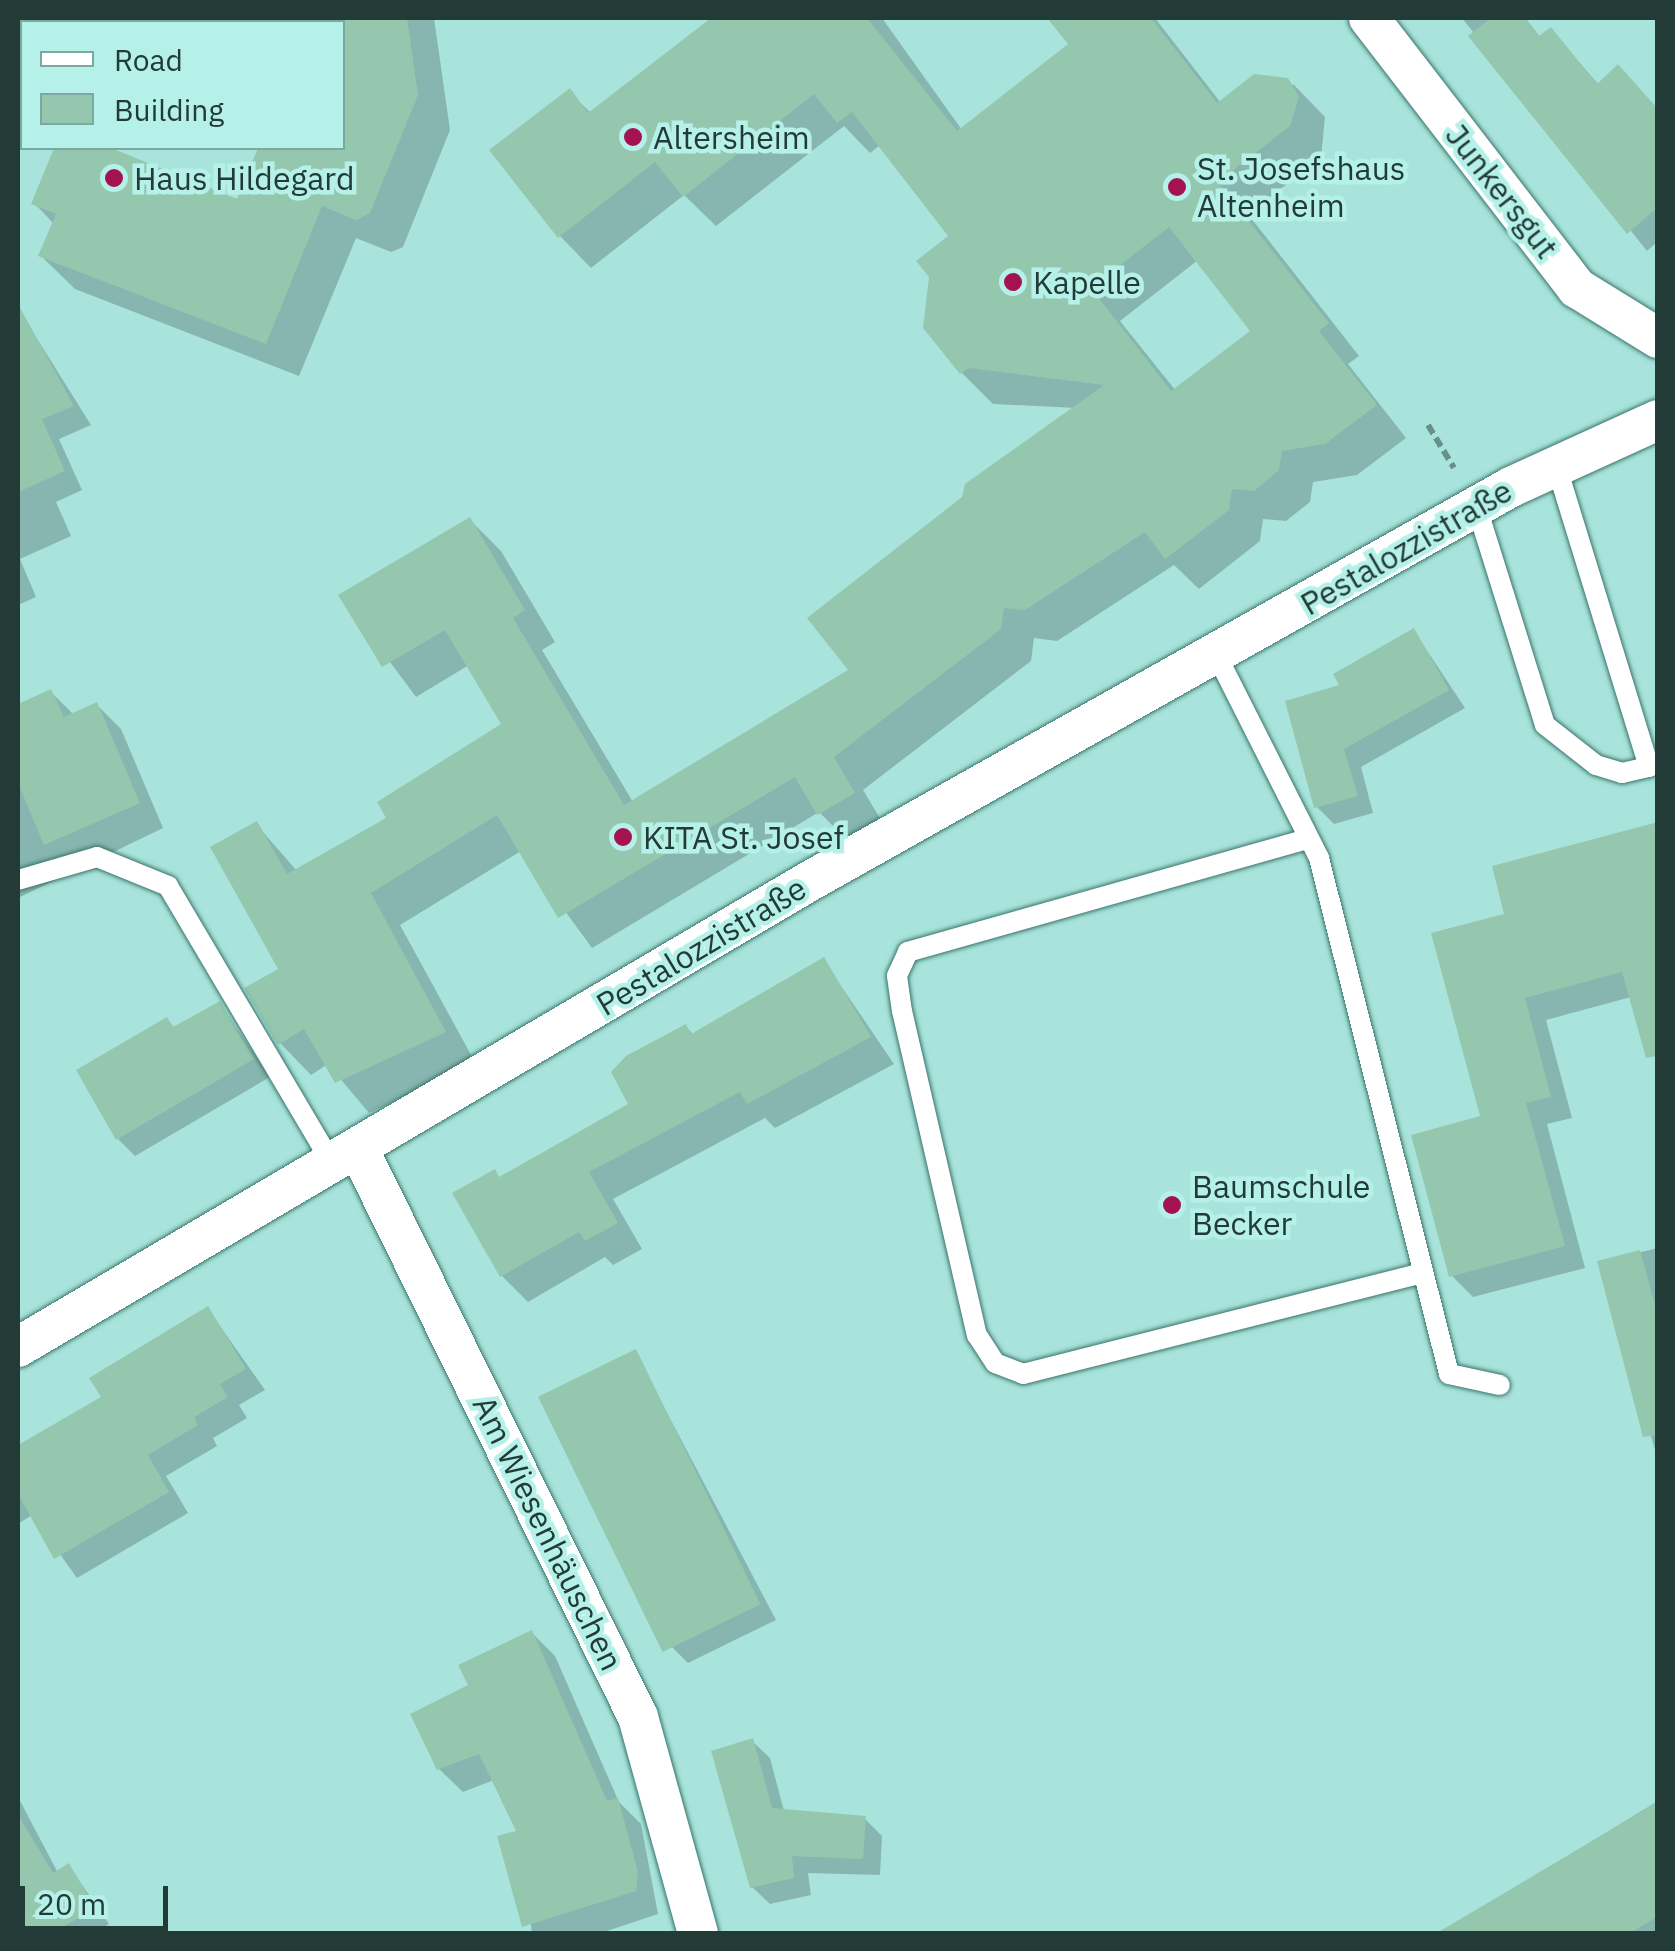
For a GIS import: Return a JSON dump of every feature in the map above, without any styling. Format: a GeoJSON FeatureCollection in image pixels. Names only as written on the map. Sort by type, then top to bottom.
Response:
{"type":"FeatureCollection","features":[{"type":"Feature","properties":{"kind":"street","name":"Junkersgut"},"geometry":{"type":"LineString","coordinates":[[1369,18],[1576,288],[1658,338]]}},
{"type":"Feature","properties":{"kind":"street","name":"Pestalozzistraße"},"geometry":{"type":"LineString","coordinates":[[18,1347],[1216,654],[1556,465],[1658,420]]}},
{"type":"Feature","properties":{"kind":"street","name":"Am Wiesenhäuschen"},"geometry":{"type":"LineString","coordinates":[[345,1156],[638,1717],[698,1934]]}},
{"type":"Feature","properties":{"kind":"lane"},"geometry":{"type":"LineString","coordinates":[[1478,508],[1545,725],[1596,765],[1622,774],[1649,767],[1556,465]]}},
{"type":"Feature","properties":{"kind":"lane"},"geometry":{"type":"LineString","coordinates":[[1216,654],[1307,839],[1449,1374],[1500,1385]]}},
{"type":"Feature","properties":{"kind":"lane"},"geometry":{"type":"LineString","coordinates":[[1307,839],[908,952],[897,976],[902,1011],[977,1335],[995,1364],[1023,1374],[1424,1272]]}},
{"type":"Feature","properties":{"kind":"lane"},"geometry":{"type":"LineString","coordinates":[[18,880],[97,857],[168,886],[345,1156]]}},
{"type":"Feature","properties":{"kind":"building","name":"Haus Hildegard"},"geometry":{"type":"Polygon","coordinates":[[[407,18],[418,95],[370,213],[356,220],[322,206],[266,344],[38,256],[56,214],[31,204],[53,150],[116,150],[237,199],[257,150],[345,150],[342,20],[407,18]]]}},
{"type":"Feature","properties":{"kind":"building"},"geometry":{"type":"Polygon","coordinates":[[[711,18],[867,18],[957,131],[1068,44],[1047,18],[1151,18],[1217,103],[1254,74],[1288,78],[1299,97],[1290,126],[1218,182],[1329,323],[1319,331],[1377,405],[1325,444],[1282,451],[1279,470],[1254,491],[1232,489],[1229,510],[1165,559],[1145,532],[1025,610],[1004,608],[1001,629],[834,757],[855,793],[817,815],[795,777],[558,918],[497,815],[371,893],[446,1032],[335,1083],[304,1029],[278,1045],[244,988],[278,969],[210,847],[257,821],[287,874],[386,818],[377,802],[501,724],[445,630],[382,667],[338,595],[470,517],[525,610],[513,618],[624,805],[848,670],[807,618],[962,497],[965,484],[1104,385],[969,368],[960,374],[923,328],[929,277],[916,261],[948,236],[852,112],[837,123],[814,94],[683,197],[655,162],[558,238],[489,150],[570,88],[588,113],[711,18]],[[1169,227],[1091,288],[1171,391],[1250,331],[1169,227]]]}},
{"type":"Feature","properties":{"kind":"building"},"geometry":{"type":"Polygon","coordinates":[[[1491,18],[1524,18],[1539,36],[1551,27],[1597,84],[1618,64],[1658,109],[1658,207],[1627,234],[1468,36],[1491,18]]]}},
{"type":"Feature","properties":{"kind":"building"},"geometry":{"type":"Polygon","coordinates":[[[18,304],[74,406],[42,419],[65,471],[18,492],[18,304]]]}},
{"type":"Feature","properties":{"kind":"building"},"geometry":{"type":"Polygon","coordinates":[[[1414,628],[1449,690],[1344,749],[1358,796],[1314,808],[1285,701],[1339,685],[1333,674],[1414,628]]]}},
{"type":"Feature","properties":{"kind":"building"},"geometry":{"type":"Polygon","coordinates":[[[51,689],[64,717],[97,702],[140,803],[44,845],[18,783],[18,704],[51,689]]]}},
{"type":"Feature","properties":{"kind":"building"},"geometry":{"type":"Polygon","coordinates":[[[1658,822],[1658,1056],[1646,1058],[1622,972],[1525,998],[1551,1097],[1526,1103],[1565,1246],[1449,1277],[1411,1135],[1480,1116],[1431,933],[1504,914],[1492,866],[1658,822]]]}},
{"type":"Feature","properties":{"kind":"building"},"geometry":{"type":"Polygon","coordinates":[[[824,957],[871,1037],[747,1104],[740,1092],[589,1172],[618,1223],[585,1241],[579,1232],[500,1277],[452,1193],[495,1169],[499,1177],[628,1104],[611,1072],[626,1056],[686,1024],[691,1034],[824,957]]]}},
{"type":"Feature","properties":{"kind":"building"},"geometry":{"type":"Polygon","coordinates":[[[220,1001],[254,1059],[116,1140],[76,1070],[167,1017],[173,1027],[220,1001]]]}},
{"type":"Feature","properties":{"kind":"building"},"geometry":{"type":"Polygon","coordinates":[[[1640,1250],[1658,1316],[1658,1435],[1643,1437],[1597,1261],[1640,1250]]]}},
{"type":"Feature","properties":{"kind":"building"},"geometry":{"type":"Polygon","coordinates":[[[208,1306],[246,1369],[220,1384],[228,1397],[194,1417],[198,1425],[148,1455],[169,1492],[54,1559],[18,1494],[18,1445],[101,1397],[89,1378],[208,1306]]]}},
{"type":"Feature","properties":{"kind":"building"},"geometry":{"type":"Polygon","coordinates":[[[636,1349],[760,1604],[663,1652],[538,1397],[636,1349]]]}},
{"type":"Feature","properties":{"kind":"building"},"geometry":{"type":"Polygon","coordinates":[[[532,1630],[607,1801],[618,1798],[638,1872],[636,1891],[522,1927],[497,1836],[516,1831],[479,1754],[437,1770],[410,1714],[468,1685],[458,1665],[532,1630]]]}},
{"type":"Feature","properties":{"kind":"building"},"geometry":{"type":"Polygon","coordinates":[[[753,1738],[772,1808],[866,1816],[863,1859],[792,1856],[794,1878],[750,1888],[711,1751],[753,1738]]]}},
{"type":"Feature","properties":{"kind":"building"},"geometry":{"type":"Polygon","coordinates":[[[1658,1802],[1658,1916],[1629,1934],[1435,1934],[1658,1802]]]}},
{"type":"Feature","properties":{"kind":"building"},"geometry":{"type":"Polygon","coordinates":[[[18,1815],[53,1873],[69,1863],[95,1908],[51,1934],[18,1934],[18,1815]]]}},
{"type":"Feature","properties":{"kind":"place","name":"Altersheim"},"geometry":{"type":"Point","coordinates":[633,137]}},
{"type":"Feature","properties":{"kind":"place","name":"Haus Hildegard"},"geometry":{"type":"Point","coordinates":[114,178]}},
{"type":"Feature","properties":{"kind":"place","name":"St. Josefshaus Altenheim"},"geometry":{"type":"Point","coordinates":[1177,187]}},
{"type":"Feature","properties":{"kind":"place","name":"Kapelle"},"geometry":{"type":"Point","coordinates":[1013,282]}},
{"type":"Feature","properties":{"kind":"place","name":"KITA St. Josef"},"geometry":{"type":"Point","coordinates":[623,837]}},
{"type":"Feature","properties":{"kind":"place","name":"Baumschule Becker"},"geometry":{"type":"Point","coordinates":[1172,1205]}}]}
